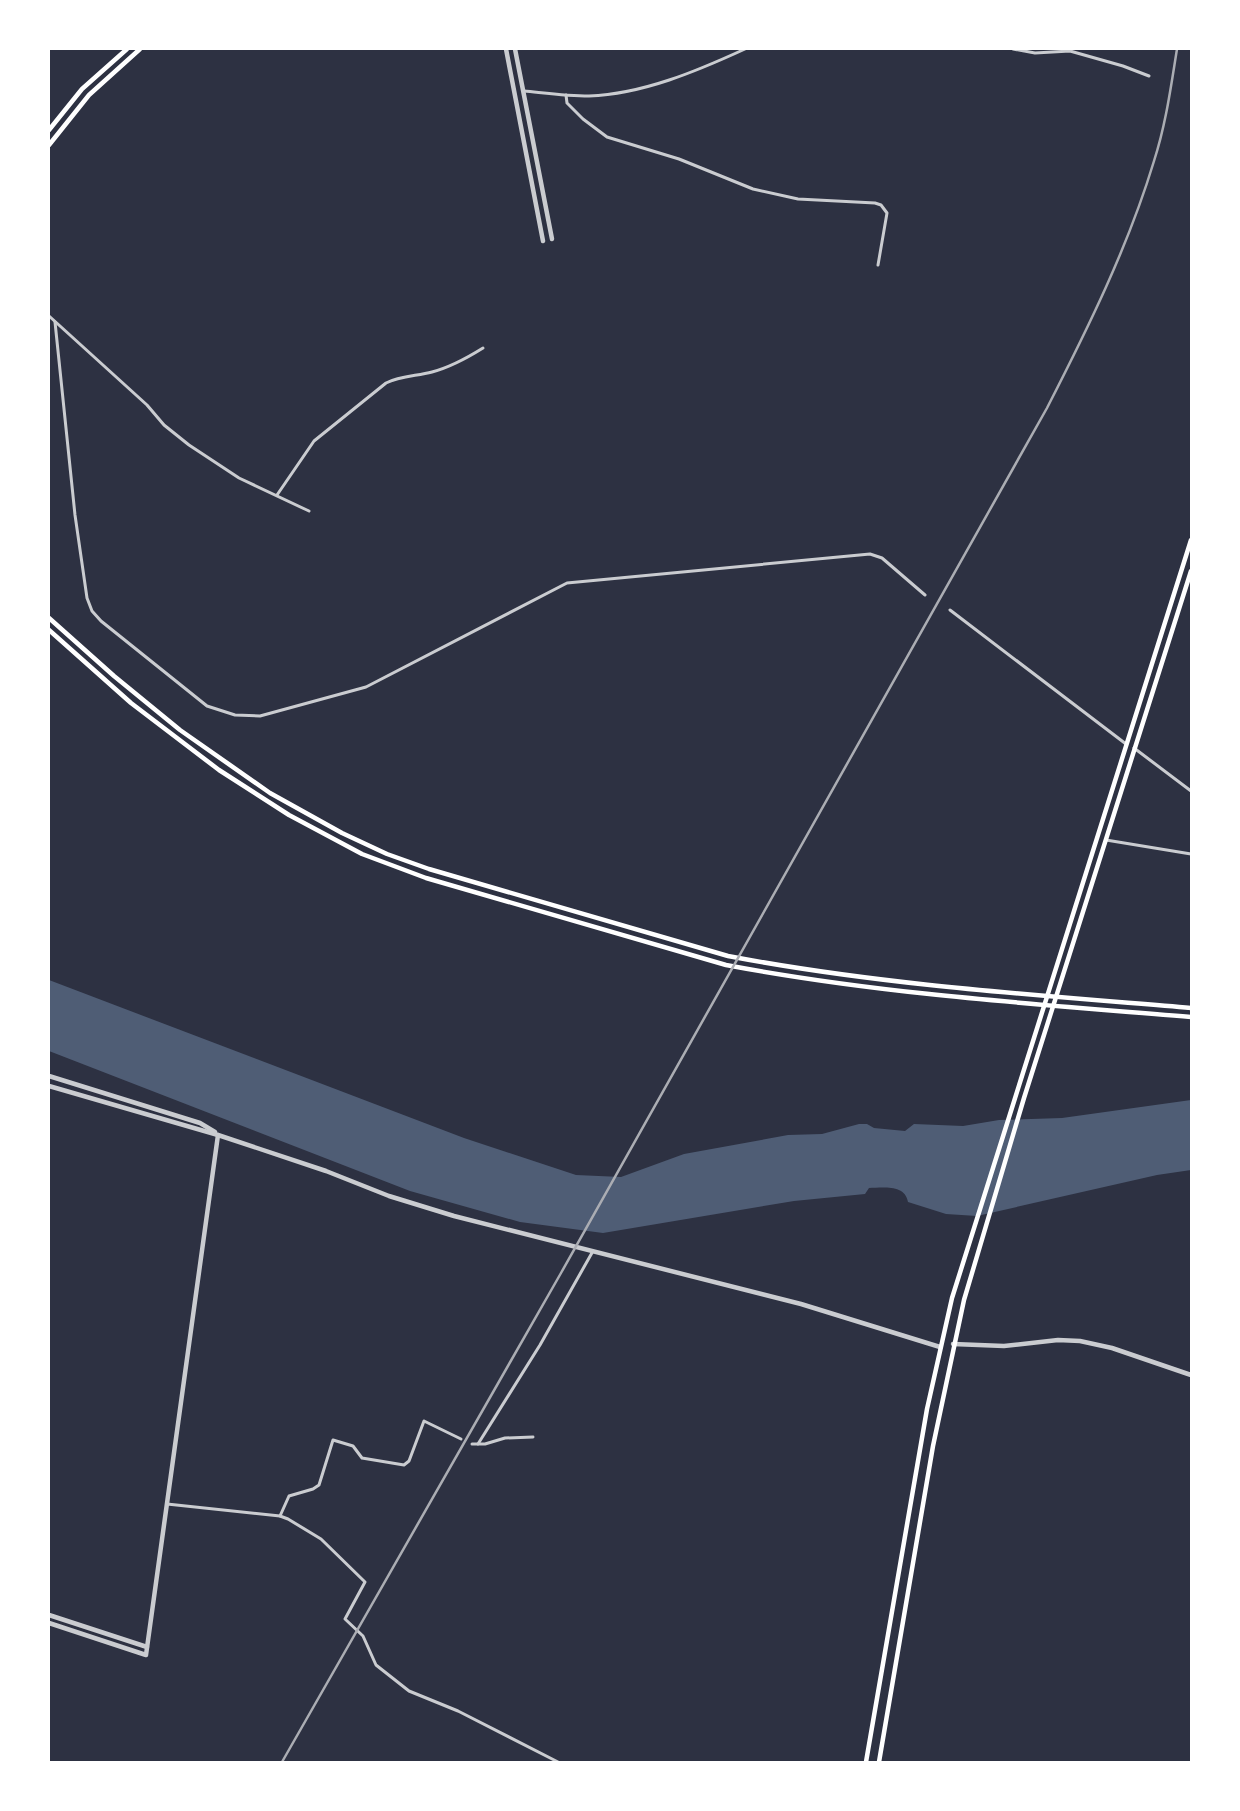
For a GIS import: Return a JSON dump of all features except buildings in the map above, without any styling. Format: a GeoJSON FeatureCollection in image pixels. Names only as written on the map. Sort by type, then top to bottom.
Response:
{"type":"FeatureCollection","features":[{"type":"Feature","properties":{"kind":"main road"},"geometry":{"type":"LineString","coordinates":[[49,130],[82,89],[127,49]]}},
{"type":"Feature","properties":{"kind":"main road"},"geometry":{"type":"LineString","coordinates":[[49,145],[89,95],[140,49]]}},
{"type":"Feature","properties":{"kind":"main road"},"geometry":{"type":"LineString","coordinates":[[866,1762],[920,1444],[940,1347],[969,1238],[1191,540]]}},
{"type":"Feature","properties":{"kind":"main road"},"geometry":{"type":"LineString","coordinates":[[879,1762],[933,1446],[953,1344],[982,1238],[1024,1098],[1191,571]]}},
{"type":"Feature","properties":{"kind":"main road"},"geometry":{"type":"LineString","coordinates":[[49,618],[137,696],[225,762],[318,820],[394,857],[429,869],[728,956],[872,980],[1191,1008]]}},
{"type":"Feature","properties":{"kind":"main road"},"geometry":{"type":"LineString","coordinates":[[49,630],[131,703],[242,786],[338,841],[404,871],[726,965],[871,989],[1191,1017]]}},
{"type":"Feature","properties":{"kind":"street"},"geometry":{"type":"LineString","coordinates":[[506,49],[543,241]]}},
{"type":"Feature","properties":{"kind":"street"},"geometry":{"type":"LineString","coordinates":[[516,49],[552,240]]}},
{"type":"Feature","properties":{"kind":"street"},"geometry":{"type":"LineString","coordinates":[[524,91],[566,95],[617,93],[698,71],[745,49]]}},
{"type":"Feature","properties":{"kind":"street"},"geometry":{"type":"LineString","coordinates":[[1013,49],[1035,52],[1070,51],[1123,66],[1149,76]]}},
{"type":"Feature","properties":{"kind":"street"},"geometry":{"type":"LineString","coordinates":[[566,95],[568,102],[583,119],[607,137],[679,159],[753,189],[798,200],[875,203],[881,205],[887,213],[878,265]]}},
{"type":"Feature","properties":{"kind":"street"},"geometry":{"type":"LineString","coordinates":[[49,316],[130,389],[164,425],[239,478],[309,511]]}},
{"type":"Feature","properties":{"kind":"street"},"geometry":{"type":"LineString","coordinates":[[54,322],[75,515],[90,605],[101,621],[198,700],[226,713],[260,716],[366,688],[567,583],[870,554],[882,558],[925,595]]}},
{"type":"Feature","properties":{"kind":"street"},"geometry":{"type":"LineString","coordinates":[[276,495],[314,441],[386,383],[399,378],[435,372],[462,362],[483,348]]}},
{"type":"Feature","properties":{"kind":"street"},"geometry":{"type":"LineString","coordinates":[[950,610],[1126,744]]}},
{"type":"Feature","properties":{"kind":"street"},"geometry":{"type":"LineString","coordinates":[[1134,748],[1191,791]]}},
{"type":"Feature","properties":{"kind":"street"},"geometry":{"type":"LineString","coordinates":[[1105,840],[1191,854]]}},
{"type":"Feature","properties":{"kind":"street"},"geometry":{"type":"LineString","coordinates":[[49,1076],[200,1123],[218,1134]]}},
{"type":"Feature","properties":{"kind":"street"},"geometry":{"type":"LineString","coordinates":[[49,1086],[218,1134],[422,1206],[801,1304],[940,1347]]}},
{"type":"Feature","properties":{"kind":"street"},"geometry":{"type":"LineString","coordinates":[[49,1623],[146,1655],[218,1134]]}},
{"type":"Feature","properties":{"kind":"street"},"geometry":{"type":"LineString","coordinates":[[478,1444],[540,1345],[593,1251]]}},
{"type":"Feature","properties":{"kind":"street"},"geometry":{"type":"LineString","coordinates":[[953,1344],[1004,1346],[1058,1340],[1080,1341],[1112,1348],[1191,1375]]}},
{"type":"Feature","properties":{"kind":"street"},"geometry":{"type":"LineString","coordinates":[[280,1516],[289,1496],[313,1489],[319,1485],[333,1440],[353,1446],[362,1458],[404,1465],[409,1461],[424,1421],[461,1439]]}},
{"type":"Feature","properties":{"kind":"street"},"geometry":{"type":"LineString","coordinates":[[472,1444],[485,1444],[505,1438],[533,1437]]}},
{"type":"Feature","properties":{"kind":"street"},"geometry":{"type":"LineString","coordinates":[[167,1504],[280,1516],[304,1526],[321,1538],[365,1582],[345,1619],[363,1636],[376,1665],[409,1691],[458,1711],[558,1762]]}},
{"type":"Feature","properties":{"kind":"street"},"geometry":{"type":"LineString","coordinates":[[49,1615],[147,1647]]}},
{"type":"Feature","properties":{"kind":"water"},"geometry":{"type":"Polygon","coordinates":[[[49,980],[464,1138],[576,1175],[621,1177],[684,1154],[788,1135],[822,1134],[859,1124],[867,1124],[874,1128],[905,1131],[914,1124],[963,1126],[999,1120],[1062,1118],[1191,1100],[1191,1170],[1157,1175],[977,1216],[946,1214],[908,1202],[906,1196],[898,1190],[892,1188],[869,1188],[865,1194],[794,1201],[603,1233],[520,1222],[410,1191],[49,1051],[49,980]]]}},
{"type":"Feature","properties":{"kind":"railway"},"geometry":{"type":"LineString","coordinates":[[282,1762],[561,1273],[1047,408],[1120,256],[1144,193],[1162,133],[1177,49]]}}]}
